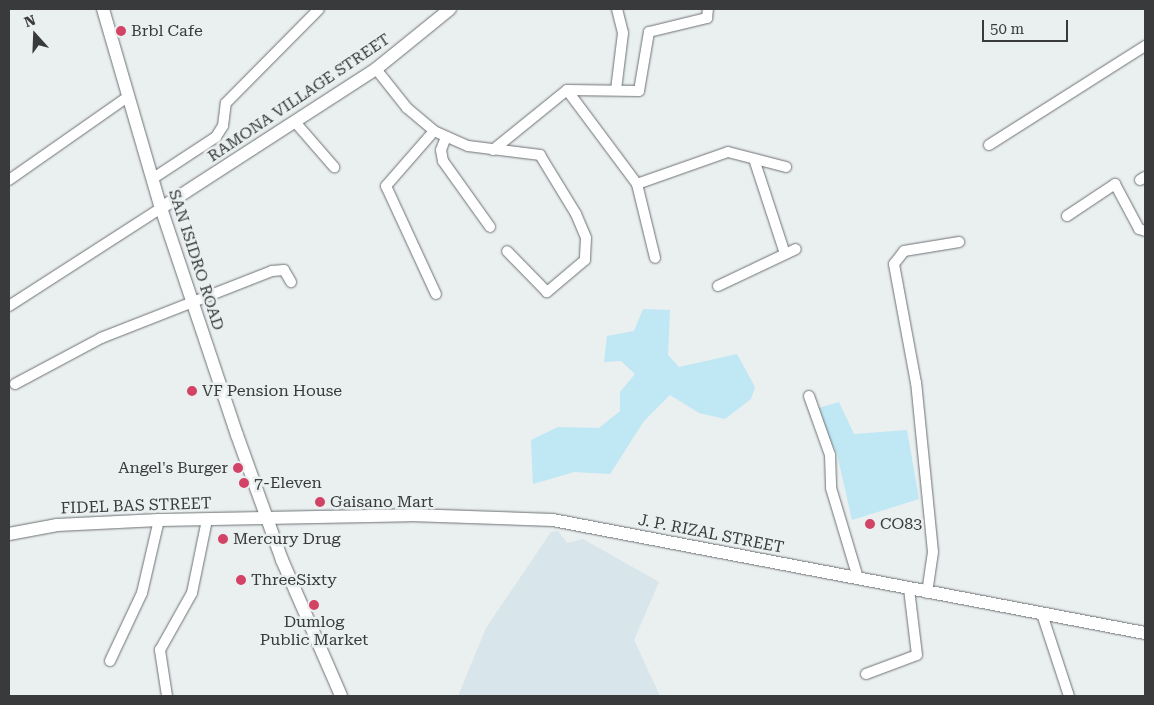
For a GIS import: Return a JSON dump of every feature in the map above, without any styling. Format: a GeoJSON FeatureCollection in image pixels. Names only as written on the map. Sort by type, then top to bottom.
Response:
{"type":"FeatureCollection","features":[{"type":"Feature","properties":{"kind":"street","name":"SAN ISIDRO ROAD"},"geometry":{"type":"LineString","coordinates":[[103,9],[161,208],[266,518],[341,696]]}},
{"type":"Feature","properties":{"kind":"street"},"geometry":{"type":"LineString","coordinates":[[152,179],[216,137],[223,126],[226,103],[319,9]]}},
{"type":"Feature","properties":{"kind":"street","name":"RAMONA VILLAGE STREET"},"geometry":{"type":"LineString","coordinates":[[161,208],[376,69],[450,9]]}},
{"type":"Feature","properties":{"kind":"street"},"geometry":{"type":"LineString","coordinates":[[616,90],[623,33],[617,9]]}},
{"type":"Feature","properties":{"kind":"street"},"geometry":{"type":"LineString","coordinates":[[493,150],[567,90],[636,92],[641,87],[649,32],[707,18],[708,9]]}},
{"type":"Feature","properties":{"kind":"street"},"geometry":{"type":"LineString","coordinates":[[989,145],[1145,46]]}},
{"type":"Feature","properties":{"kind":"street"},"geometry":{"type":"LineString","coordinates":[[376,69],[406,108],[434,132],[493,150],[540,155],[586,238],[584,260],[553,291],[542,290],[507,251]]}},
{"type":"Feature","properties":{"kind":"street"},"geometry":{"type":"LineString","coordinates":[[567,90],[637,184],[655,258]]}},
{"type":"Feature","properties":{"kind":"street"},"geometry":{"type":"LineString","coordinates":[[9,180],[129,96]]}},
{"type":"Feature","properties":{"kind":"street"},"geometry":{"type":"LineString","coordinates":[[295,122],[334,167]]}},
{"type":"Feature","properties":{"kind":"street"},"geometry":{"type":"LineString","coordinates":[[434,132],[386,186],[436,294]]}},
{"type":"Feature","properties":{"kind":"street"},"geometry":{"type":"LineString","coordinates":[[446,137],[441,150],[443,161],[490,227]]}},
{"type":"Feature","properties":{"kind":"street"},"geometry":{"type":"LineString","coordinates":[[637,184],[728,152],[786,167]]}},
{"type":"Feature","properties":{"kind":"street"},"geometry":{"type":"LineString","coordinates":[[754,159],[785,254]]}},
{"type":"Feature","properties":{"kind":"street"},"geometry":{"type":"LineString","coordinates":[[1067,216],[1115,184],[1139,229],[1145,231]]}},
{"type":"Feature","properties":{"kind":"street"},"geometry":{"type":"LineString","coordinates":[[9,306],[161,208]]}},
{"type":"Feature","properties":{"kind":"street"},"geometry":{"type":"LineString","coordinates":[[927,593],[933,552],[916,383],[894,264],[904,251],[959,242]]}},
{"type":"Feature","properties":{"kind":"street"},"geometry":{"type":"LineString","coordinates":[[718,286],[796,249]]}},
{"type":"Feature","properties":{"kind":"street"},"geometry":{"type":"LineString","coordinates":[[15,384],[101,338],[193,304],[279,269],[292,282]]}},
{"type":"Feature","properties":{"kind":"street"},"geometry":{"type":"LineString","coordinates":[[809,396],[830,455],[831,488],[858,578]]}},
{"type":"Feature","properties":{"kind":"street","name":"J. P. RIZAL STREET"},"geometry":{"type":"LineString","coordinates":[[266,518],[410,515],[553,520],[858,578],[927,593],[1145,633]]}},
{"type":"Feature","properties":{"kind":"street","name":"FIDEL BAS STREET"},"geometry":{"type":"LineString","coordinates":[[9,534],[56,525],[159,520],[266,518]]}},
{"type":"Feature","properties":{"kind":"street"},"geometry":{"type":"LineString","coordinates":[[110,661],[142,593],[159,520]]}},
{"type":"Feature","properties":{"kind":"street"},"geometry":{"type":"LineString","coordinates":[[167,696],[160,650],[192,593],[207,520]]}},
{"type":"Feature","properties":{"kind":"street"},"geometry":{"type":"LineString","coordinates":[[866,674],[917,654],[909,588]]}},
{"type":"Feature","properties":{"kind":"street"},"geometry":{"type":"LineString","coordinates":[[1042,614],[1069,696]]}},
{"type":"Feature","properties":{"kind":"shaded area"},"geometry":{"type":"Polygon","coordinates":[[[643,309],[670,310],[668,355],[679,367],[737,354],[755,387],[751,399],[725,419],[699,413],[670,395],[644,421],[610,474],[574,472],[533,484],[531,440],[558,427],[599,428],[620,411],[620,392],[635,374],[621,361],[604,362],[607,336],[634,331],[643,309]]]}},
{"type":"Feature","properties":{"kind":"shaded area"},"geometry":{"type":"Polygon","coordinates":[[[839,402],[854,434],[907,430],[919,499],[852,520],[837,454],[815,409],[839,402]]]}},
{"type":"Feature","properties":{"kind":"shaded area"},"geometry":{"type":"Polygon","coordinates":[[[558,531],[567,543],[583,539],[659,582],[634,640],[660,696],[458,696],[486,628],[551,532],[558,531]]]}},
{"type":"Feature","properties":{"kind":"place","name":"Brbl Cafe"},"geometry":{"type":"Point","coordinates":[121,31]}},
{"type":"Feature","properties":{"kind":"place","name":"VF Pension House"},"geometry":{"type":"Point","coordinates":[192,391]}},
{"type":"Feature","properties":{"kind":"place","name":"Angel's Burger"},"geometry":{"type":"Point","coordinates":[238,468]}},
{"type":"Feature","properties":{"kind":"place","name":"7-Eleven"},"geometry":{"type":"Point","coordinates":[244,483]}},
{"type":"Feature","properties":{"kind":"place","name":"Gaisano Mart"},"geometry":{"type":"Point","coordinates":[320,502]}},
{"type":"Feature","properties":{"kind":"place","name":"CO83"},"geometry":{"type":"Point","coordinates":[870,524]}},
{"type":"Feature","properties":{"kind":"place","name":"Mercury Drug"},"geometry":{"type":"Point","coordinates":[223,539]}},
{"type":"Feature","properties":{"kind":"place","name":"ThreeSixty"},"geometry":{"type":"Point","coordinates":[241,580]}},
{"type":"Feature","properties":{"kind":"place","name":"Dumlog Public Market"},"geometry":{"type":"Point","coordinates":[314,605]}}]}
